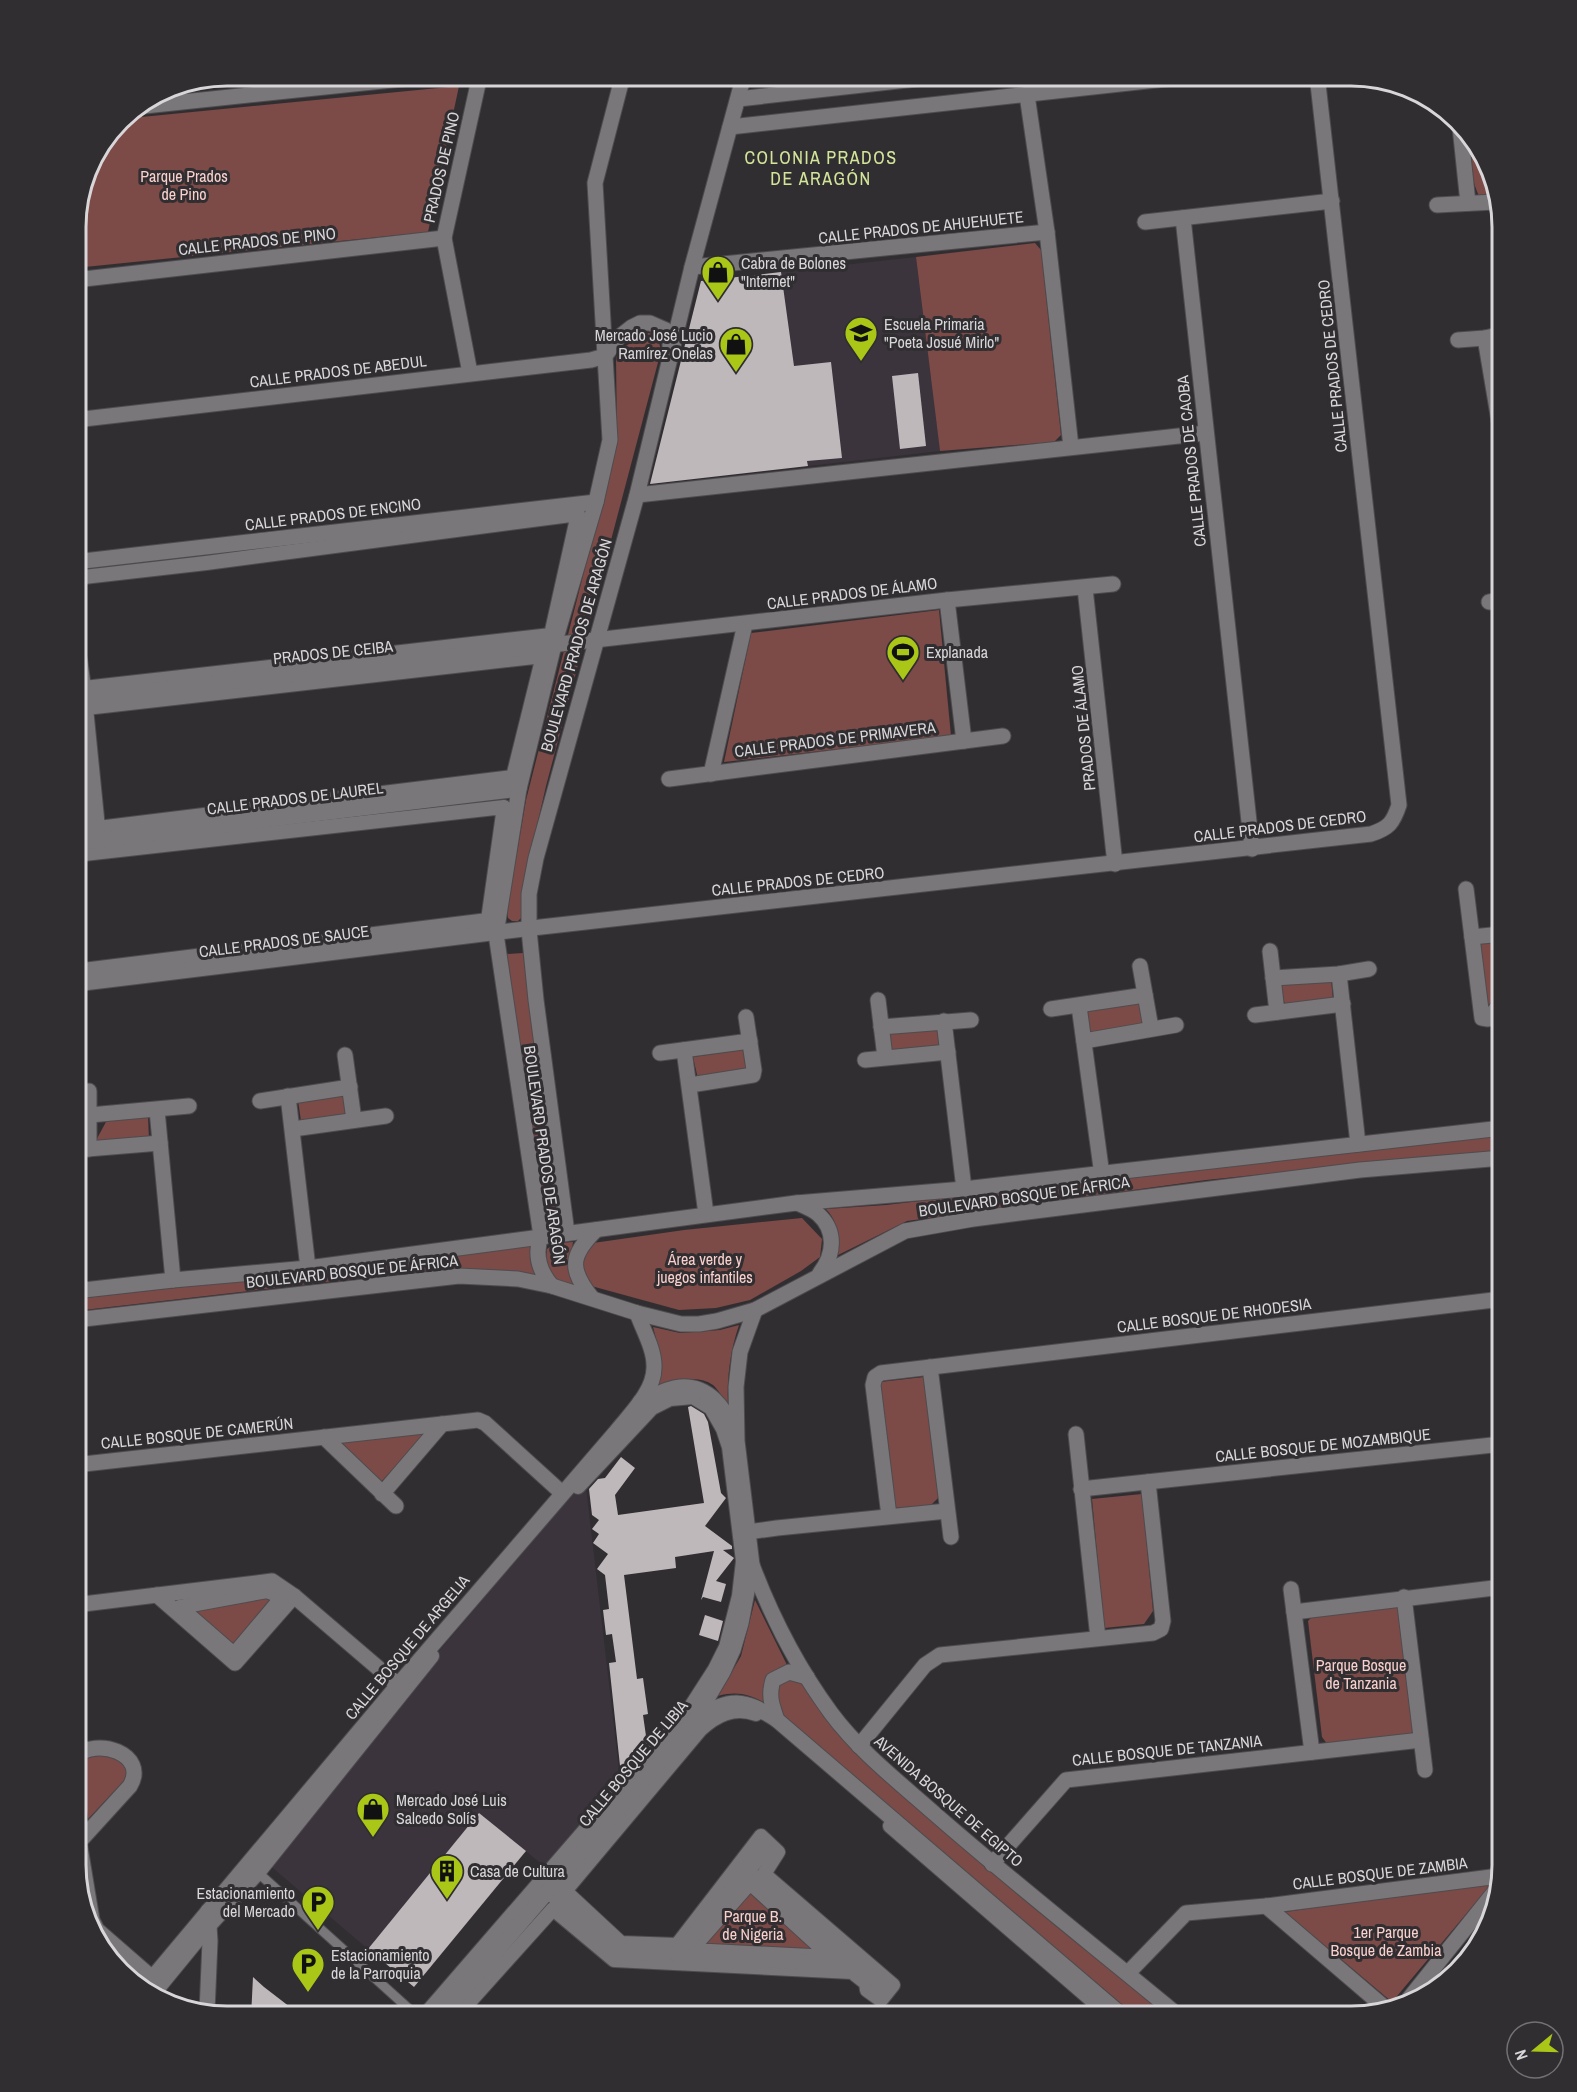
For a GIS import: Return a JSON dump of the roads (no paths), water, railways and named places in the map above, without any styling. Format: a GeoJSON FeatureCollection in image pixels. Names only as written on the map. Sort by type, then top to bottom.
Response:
{"type":"FeatureCollection","features":[{"type":"Feature","properties":{"kind":"street"},"geometry":{"type":"LineString","coordinates":[[153,106],[338,86]]}},
{"type":"Feature","properties":{"kind":"street","name":"PRADOS DE PINO"},"geometry":{"type":"LineString","coordinates":[[470,373],[444,238],[478,86]]}},
{"type":"Feature","properties":{"kind":"street","name":"BOULEVARD PRADOS DE ARAGÓN"},"geometry":{"type":"LineString","coordinates":[[552,1286],[538,1263],[537,1245],[541,1236],[496,934],[519,789],[555,645],[596,502],[610,440],[595,183],[620,86]]}},
{"type":"Feature","properties":{"kind":"street","name":"BOULEVARD PRADOS DE ARAGÓN"},"geometry":{"type":"LineString","coordinates":[[567,1233],[536,1000],[529,930],[529,894],[536,858],[637,495],[692,267],[741,86]]}},
{"type":"Feature","properties":{"kind":"street"},"geometry":{"type":"LineString","coordinates":[[738,99],[837,86]]}},
{"type":"Feature","properties":{"kind":"street"},"geometry":{"type":"LineString","coordinates":[[730,127],[1106,86]]}},
{"type":"Feature","properties":{"kind":"street","name":"CALLE PRADOS DE CEDRO"},"geometry":{"type":"LineString","coordinates":[[496,934],[1252,849],[1371,834],[1385,829],[1394,819],[1399,805],[1318,86]]}},
{"type":"Feature","properties":{"kind":"street"},"geometry":{"type":"LineString","coordinates":[[1027,95],[1047,232]]}},
{"type":"Feature","properties":{"kind":"street"},"geometry":{"type":"LineString","coordinates":[[1465,145],[1468,203]]}},
{"type":"Feature","properties":{"kind":"street"},"geometry":{"type":"LineString","coordinates":[[1145,222],[1332,201]]}},
{"type":"Feature","properties":{"kind":"street"},"geometry":{"type":"LineString","coordinates":[[1437,205],[1489,202]]}},
{"type":"Feature","properties":{"kind":"street","name":"CALLE PRADOS DE CAOBA"},"geometry":{"type":"LineString","coordinates":[[1183,218],[1252,849]]}},
{"type":"Feature","properties":{"kind":"street","name":"CALLE PRADOS DE AHUEHUETE"},"geometry":{"type":"LineString","coordinates":[[692,267],[1047,232],[1071,447]]}},
{"type":"Feature","properties":{"kind":"street","name":"CALLE PRADOS DE PINO"},"geometry":{"type":"LineString","coordinates":[[86,278],[444,238]]}},
{"type":"Feature","properties":{"kind":"street"},"geometry":{"type":"LineString","coordinates":[[605,356],[618,338],[640,323],[650,323],[666,330],[670,339],[670,354]]}},
{"type":"Feature","properties":{"kind":"street"},"geometry":{"type":"LineString","coordinates":[[1458,340],[1492,336]]}},
{"type":"Feature","properties":{"kind":"street"},"geometry":{"type":"LineString","coordinates":[[1485,338],[1492,369]]}},
{"type":"Feature","properties":{"kind":"street","name":"CALLE PRADOS DE ABEDUL"},"geometry":{"type":"LineString","coordinates":[[86,419],[591,360],[605,356]]}},
{"type":"Feature","properties":{"kind":"street"},"geometry":{"type":"LineString","coordinates":[[637,495],[1206,433]]}},
{"type":"Feature","properties":{"kind":"street","name":"CALLE PRADOS DE ENCINO"},"geometry":{"type":"LineString","coordinates":[[86,561],[596,502]]}},
{"type":"Feature","properties":{"kind":"street"},"geometry":{"type":"LineString","coordinates":[[86,577],[578,514],[550,635],[86,688]]}},
{"type":"Feature","properties":{"kind":"street","name":"CALLE PRADOS DE ÁLAMO"},"geometry":{"type":"LineString","coordinates":[[596,641],[947,600],[1113,584]]}},
{"type":"Feature","properties":{"kind":"street","name":"PRADOS DE ÁLAMO"},"geometry":{"type":"LineString","coordinates":[[1085,588],[1115,864]]}},
{"type":"Feature","properties":{"kind":"street"},"geometry":{"type":"LineString","coordinates":[[947,600],[964,741]]}},
{"type":"Feature","properties":{"kind":"street","name":"CALLE PRADOS DE PRIMAVERA"},"geometry":{"type":"LineString","coordinates":[[711,774],[745,624]]}},
{"type":"Feature","properties":{"kind":"street","name":"PRADOS DE CEIBA"},"geometry":{"type":"LineString","coordinates":[[86,698],[596,641]]}},
{"type":"Feature","properties":{"kind":"street"},"geometry":{"type":"LineString","coordinates":[[543,656],[513,777],[95,835],[86,708],[543,656]]}},
{"type":"Feature","properties":{"kind":"street","name":"CALLE PRADOS DE PRIMAVERA"},"geometry":{"type":"LineString","coordinates":[[669,779],[1003,736]]}},
{"type":"Feature","properties":{"kind":"street"},"geometry":{"type":"LineString","coordinates":[[86,774],[95,835]]}},
{"type":"Feature","properties":{"kind":"street","name":"CALLE PRADOS DE LAUREL"},"geometry":{"type":"LineString","coordinates":[[86,839],[95,835],[519,789]]}},
{"type":"Feature","properties":{"kind":"street"},"geometry":{"type":"LineString","coordinates":[[86,854],[504,807],[488,920],[86,970]]}},
{"type":"Feature","properties":{"kind":"street"},"geometry":{"type":"LineString","coordinates":[[1466,889],[1482,1018],[1488,1018],[1492,1013]]}},
{"type":"Feature","properties":{"kind":"street","name":"CALLE PRADOS DE SAUCE"},"geometry":{"type":"LineString","coordinates":[[86,983],[496,934]]}},
{"type":"Feature","properties":{"kind":"street"},"geometry":{"type":"LineString","coordinates":[[1472,937],[1492,935]]}},
{"type":"Feature","properties":{"kind":"street"},"geometry":{"type":"LineString","coordinates":[[1270,951],[1277,1012]]}},
{"type":"Feature","properties":{"kind":"street"},"geometry":{"type":"LineString","coordinates":[[1140,966],[1151,1028]]}},
{"type":"Feature","properties":{"kind":"street"},"geometry":{"type":"LineString","coordinates":[[1273,978],[1339,974],[1369,969]]}},
{"type":"Feature","properties":{"kind":"street"},"geometry":{"type":"LineString","coordinates":[[1339,974],[1358,1144]]}},
{"type":"Feature","properties":{"kind":"street"},"geometry":{"type":"LineString","coordinates":[[1051,1010],[1144,995]]}},
{"type":"Feature","properties":{"kind":"street"},"geometry":{"type":"LineString","coordinates":[[878,1000],[885,1057]]}},
{"type":"Feature","properties":{"kind":"street"},"geometry":{"type":"LineString","coordinates":[[1255,1015],[1343,1004]]}},
{"type":"Feature","properties":{"kind":"street"},"geometry":{"type":"LineString","coordinates":[[1079,1006],[1102,1175]]}},
{"type":"Feature","properties":{"kind":"street"},"geometry":{"type":"LineString","coordinates":[[690,1085],[753,1075],[746,1017]]}},
{"type":"Feature","properties":{"kind":"street"},"geometry":{"type":"LineString","coordinates":[[881,1026],[971,1020]]}},
{"type":"Feature","properties":{"kind":"street"},"geometry":{"type":"LineString","coordinates":[[944,1021],[964,1190]]}},
{"type":"Feature","properties":{"kind":"street"},"geometry":{"type":"LineString","coordinates":[[1083,1041],[1176,1025]]}},
{"type":"Feature","properties":{"kind":"street"},"geometry":{"type":"LineString","coordinates":[[660,1053],[750,1041]]}},
{"type":"Feature","properties":{"kind":"street"},"geometry":{"type":"LineString","coordinates":[[684,1050],[706,1214]]}},
{"type":"Feature","properties":{"kind":"street"},"geometry":{"type":"LineString","coordinates":[[865,1060],[948,1052]]}},
{"type":"Feature","properties":{"kind":"street"},"geometry":{"type":"LineString","coordinates":[[345,1055],[354,1120]]}},
{"type":"Feature","properties":{"kind":"street"},"geometry":{"type":"LineString","coordinates":[[260,1101],[350,1087]]}},
{"type":"Feature","properties":{"kind":"street"},"geometry":{"type":"LineString","coordinates":[[86,1132],[90,1115],[88,1091]]}},
{"type":"Feature","properties":{"kind":"street"},"geometry":{"type":"LineString","coordinates":[[288,1096],[308,1268]]}},
{"type":"Feature","properties":{"kind":"street"},"geometry":{"type":"LineString","coordinates":[[90,1115],[189,1106]]}},
{"type":"Feature","properties":{"kind":"street"},"geometry":{"type":"LineString","coordinates":[[157,1110],[172,1280]]}},
{"type":"Feature","properties":{"kind":"street"},"geometry":{"type":"LineString","coordinates":[[293,1129],[386,1116]]}},
{"type":"Feature","properties":{"kind":"street","name":"BOULEVARD BOSQUE DE ÁFRICA"},"geometry":{"type":"LineString","coordinates":[[86,1290],[308,1268],[796,1203],[964,1190],[1492,1129]]}},
{"type":"Feature","properties":{"kind":"street"},"geometry":{"type":"LineString","coordinates":[[86,1149],[160,1143]]}},
{"type":"Feature","properties":{"kind":"street","name":"BOULEVARD BOSQUE DE ÁFRICA"},"geometry":{"type":"LineString","coordinates":[[86,1319],[459,1276],[518,1279],[552,1286],[637,1313],[681,1324],[699,1324],[755,1310],[904,1231],[973,1219],[1360,1170],[1492,1159]]}},
{"type":"Feature","properties":{"kind":"street"},"geometry":{"type":"LineString","coordinates":[[796,1203],[816,1212],[831,1234],[831,1255],[818,1275]]}},
{"type":"Feature","properties":{"kind":"street"},"geometry":{"type":"LineString","coordinates":[[592,1298],[578,1279],[575,1259],[578,1250],[596,1230]]}},
{"type":"Feature","properties":{"kind":"street","name":"CALLE BOSQUE DE RHODESIA"},"geometry":{"type":"LineString","coordinates":[[889,1516],[873,1380],[881,1373],[1492,1300]]}},
{"type":"Feature","properties":{"kind":"street","name":"CALLE BOSQUE DE LIBIA"},"geometry":{"type":"LineString","coordinates":[[449,2006],[696,1719],[733,1650],[741,1623],[752,1565],[737,1441],[736,1387],[740,1352],[755,1310]]}},
{"type":"Feature","properties":{"kind":"street","name":"CALLE BOSQUE DE ARGELIA"},"geometry":{"type":"LineString","coordinates":[[147,1983],[253,1868],[398,1685],[615,1433],[639,1402],[652,1381],[654,1367],[651,1350],[637,1313]]}},
{"type":"Feature","properties":{"kind":"street"},"geometry":{"type":"LineString","coordinates":[[930,1367],[951,1537]]}},
{"type":"Feature","properties":{"kind":"street"},"geometry":{"type":"LineString","coordinates":[[639,1402],[680,1387],[698,1389],[713,1397],[729,1417],[737,1441]]}},
{"type":"Feature","properties":{"kind":"street"},"geometry":{"type":"LineString","coordinates":[[253,1868],[475,1602],[644,1416],[652,1408],[670,1399],[693,1397],[711,1408],[723,1429],[729,1447],[743,1561],[726,1647],[688,1711],[433,2006]]}},
{"type":"Feature","properties":{"kind":"street","name":"CALLE BOSQUE DE CAMERÚN"},"geometry":{"type":"LineString","coordinates":[[86,1464],[475,1420],[482,1421],[562,1493]]}},
{"type":"Feature","properties":{"kind":"street"},"geometry":{"type":"LineString","coordinates":[[382,1494],[442,1424]]}},
{"type":"Feature","properties":{"kind":"street"},"geometry":{"type":"LineString","coordinates":[[1076,1434],[1098,1638]]}},
{"type":"Feature","properties":{"kind":"street"},"geometry":{"type":"LineString","coordinates":[[324,1437],[396,1506]]}},
{"type":"Feature","properties":{"kind":"street","name":"CALLE BOSQUE DE MOZAMBIQUE"},"geometry":{"type":"LineString","coordinates":[[1082,1489],[1492,1445]]}},
{"type":"Feature","properties":{"kind":"street"},"geometry":{"type":"LineString","coordinates":[[859,1746],[932,1659],[940,1655],[1154,1633],[1161,1629],[1148,1482]]}},
{"type":"Feature","properties":{"kind":"street"},"geometry":{"type":"LineString","coordinates":[[747,1532],[947,1511]]}},
{"type":"Feature","properties":{"kind":"street","name":"AVENIDA BOSQUE DE EGIPTO"},"geometry":{"type":"LineString","coordinates":[[752,1565],[766,1602],[794,1658],[832,1714],[859,1746],[992,1864],[1167,2006]]}},
{"type":"Feature","properties":{"kind":"street"},"geometry":{"type":"LineString","coordinates":[[86,1604],[272,1581],[279,1584],[288,1596],[398,1685]]}},
{"type":"Feature","properties":{"kind":"street"},"geometry":{"type":"LineString","coordinates":[[1294,1612],[1492,1588]]}},
{"type":"Feature","properties":{"kind":"street"},"geometry":{"type":"LineString","coordinates":[[1291,1589],[1312,1752]]}},
{"type":"Feature","properties":{"kind":"street"},"geometry":{"type":"LineString","coordinates":[[267,1591],[288,1596],[234,1654],[180,1607],[267,1591]]}},
{"type":"Feature","properties":{"kind":"street"},"geometry":{"type":"LineString","coordinates":[[157,1595],[235,1663],[288,1596]]}},
{"type":"Feature","properties":{"kind":"street"},"geometry":{"type":"LineString","coordinates":[[1404,1597],[1425,1770]]}},
{"type":"Feature","properties":{"kind":"street"},"geometry":{"type":"LineString","coordinates":[[777,1720],[770,1701],[773,1680],[789,1672],[807,1677]]}},
{"type":"Feature","properties":{"kind":"street"},"geometry":{"type":"LineString","coordinates":[[696,1719],[710,1710],[731,1702],[747,1703],[777,1720],[1111,2006]]}},
{"type":"Feature","properties":{"kind":"street"},"geometry":{"type":"LineString","coordinates":[[466,2006],[553,1909],[614,1960],[852,1972],[866,1983],[867,1990],[881,2000],[894,1985],[764,1874],[778,1852],[761,1836],[677,1945],[621,1943],[565,1891],[700,1730],[712,1718],[728,1712],[745,1710],[763,1717],[1098,2006]]}},
{"type":"Feature","properties":{"kind":"street","name":"CALLE BOSQUE DE TANZANIA"},"geometry":{"type":"LineString","coordinates":[[992,1864],[1066,1780],[1421,1740]]}},
{"type":"Feature","properties":{"kind":"street"},"geometry":{"type":"LineString","coordinates":[[86,1750],[106,1748],[128,1758],[135,1767],[136,1777],[86,1834]]}},
{"type":"Feature","properties":{"kind":"street"},"geometry":{"type":"LineString","coordinates":[[749,1877],[766,1898],[831,1957],[691,1950],[749,1877],[765,1850]]}},
{"type":"Feature","properties":{"kind":"street"},"geometry":{"type":"LineString","coordinates":[[677,1955],[749,1877]]}},
{"type":"Feature","properties":{"kind":"street"},"geometry":{"type":"LineString","coordinates":[[749,1877],[880,1984]]}},
{"type":"Feature","properties":{"kind":"street","name":"CALLE BOSQUE DE ZAMBIA"},"geometry":{"type":"LineString","coordinates":[[1128,1973],[1184,1914],[1190,1912],[1266,1906],[1491,1877]]}},
{"type":"Feature","properties":{"kind":"street"},"geometry":{"type":"LineString","coordinates":[[548,1891],[617,1951],[856,1965]]}},
{"type":"Feature","properties":{"kind":"street"},"geometry":{"type":"LineString","coordinates":[[1416,1991],[1487,1901]]}},
{"type":"Feature","properties":{"kind":"street"},"geometry":{"type":"LineString","coordinates":[[1266,1906],[1380,2003]]}},
{"type":"Feature","properties":{"kind":"street"},"geometry":{"type":"LineString","coordinates":[[157,1988],[209,1918]]}},
{"type":"Feature","properties":{"kind":"street"},"geometry":{"type":"LineString","coordinates":[[205,2005],[209,1918]]}},
{"type":"Feature","properties":{"kind":"street"},"geometry":{"type":"LineString","coordinates":[[107,1941],[145,1981]]}},
{"type":"Feature","properties":{"kind":"lane"},"geometry":{"type":"LineString","coordinates":[[253,1868],[406,2006]]}},
{"type":"Feature","properties":{"kind":"place","name":"Cabra de Bolones \"Internet\""},"geometry":{"type":"Point","coordinates":[718,301]}},
{"type":"Feature","properties":{"kind":"place","name":"Escuela Primaria \"Poeta Josué Mirlo\""},"geometry":{"type":"Point","coordinates":[861,362]}},
{"type":"Feature","properties":{"kind":"place","name":"Mercado José Lucio Ramírez Onelas"},"geometry":{"type":"Point","coordinates":[736,373]}},
{"type":"Feature","properties":{"kind":"place","name":"Explanada"},"geometry":{"type":"Point","coordinates":[903,681]}},
{"type":"Feature","properties":{"kind":"place","name":"Mercado José Luis Salcedo Solís"},"geometry":{"type":"Point","coordinates":[373,1838]}},
{"type":"Feature","properties":{"kind":"place","name":"Casa de Cultura"},"geometry":{"type":"Point","coordinates":[447,1900]}},
{"type":"Feature","properties":{"kind":"place","name":"Estacionamiento del Mercado"},"geometry":{"type":"Point","coordinates":[318,1931]}},
{"type":"Feature","properties":{"kind":"place","name":"Estacionamiento de la Parroquia"},"geometry":{"type":"Point","coordinates":[308,1993]}},
{"type":"Feature","properties":{"kind":"district","name":"COLONIA PRADOS DE ARAGÓN"},"geometry":{"type":"Point","coordinates":[821,167]}},
{"type":"Feature","properties":{"kind":"park label","name":"Parque Prados de Pino"},"geometry":{"type":"Point","coordinates":[184,185]}},
{"type":"Feature","properties":{"kind":"park label","name":"Área verde y juegos infantiles"},"geometry":{"type":"Point","coordinates":[705,1268]}},
{"type":"Feature","properties":{"kind":"park label","name":"Parque Bosque de Tanzania"},"geometry":{"type":"Point","coordinates":[1361,1674]}},
{"type":"Feature","properties":{"kind":"park label","name":"Parque B. de Nigeria"},"geometry":{"type":"Point","coordinates":[753,1925]}},
{"type":"Feature","properties":{"kind":"park label","name":"1er Parque Bosque de Zambia"},"geometry":{"type":"Point","coordinates":[1386,1941]}}]}
